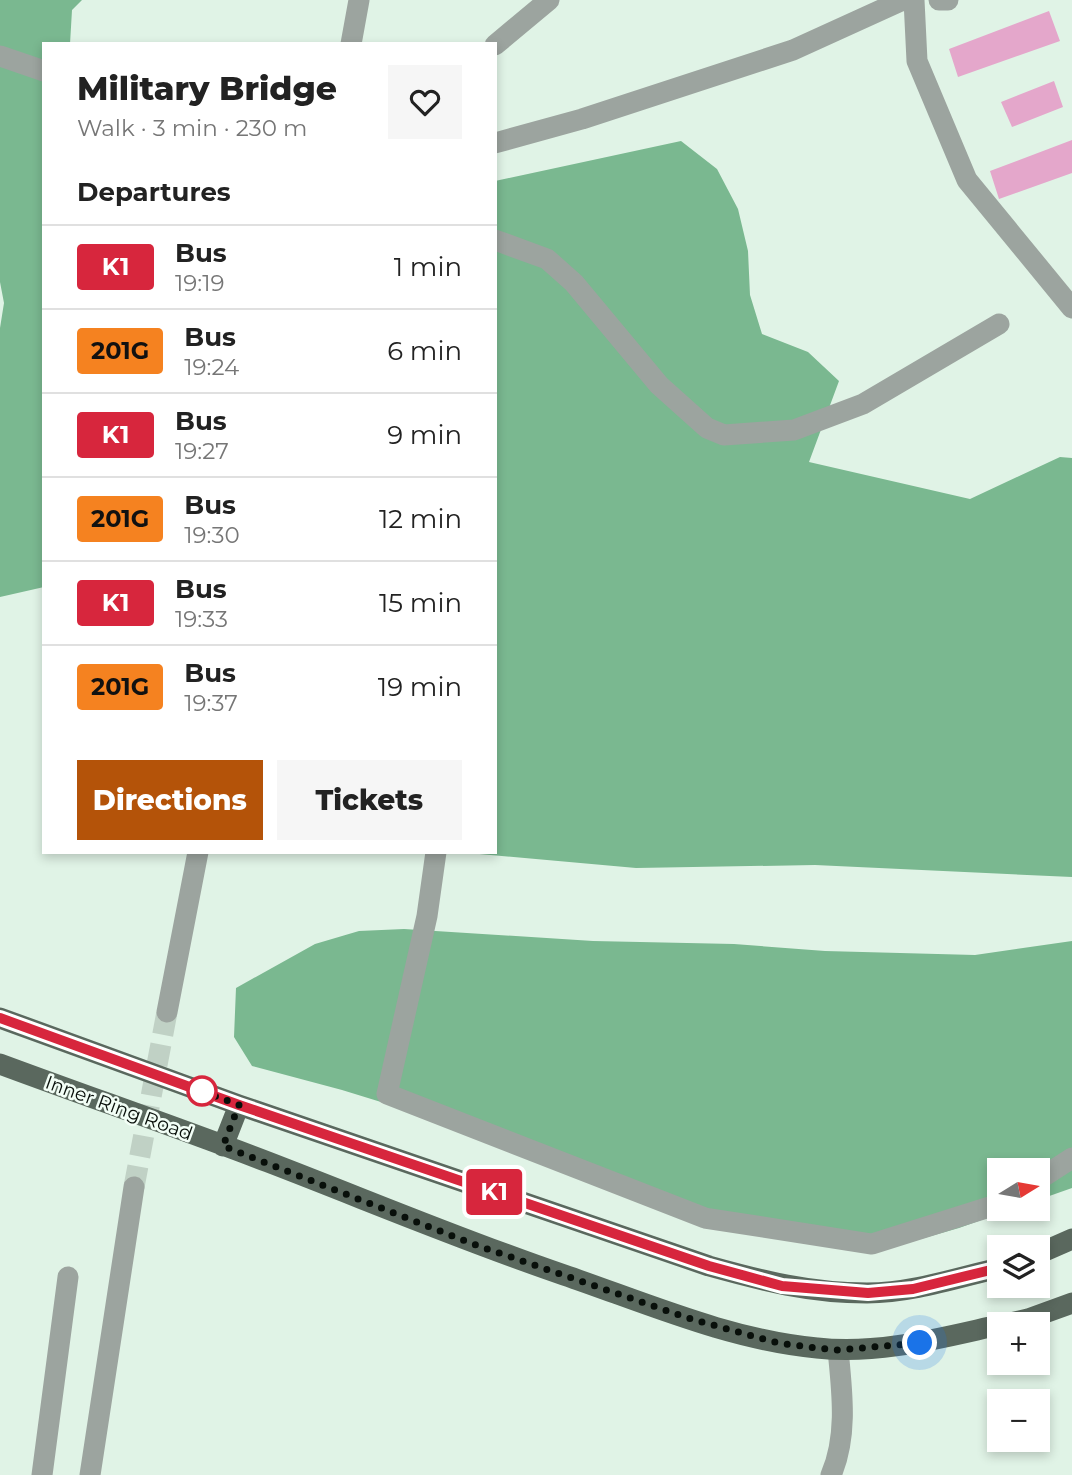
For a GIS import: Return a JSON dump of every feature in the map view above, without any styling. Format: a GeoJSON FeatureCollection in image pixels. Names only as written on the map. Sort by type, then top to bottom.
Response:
{"type":"FeatureCollection","features":[{"type":"Feature","properties":{"kind":"main road"},"geometry":{"type":"LineString","coordinates":[[0,1018],[239,1105],[709,1266],[782,1286],[868,1293],[913,1289],[987,1271]]}},
{"type":"Feature","properties":{"kind":"main road","name":"Inner Ring Road"},"geometry":{"type":"LineString","coordinates":[[0,1064],[223,1146],[473,1244],[691,1319],[778,1343],[838,1350],[920,1343],[987,1328]]}},
{"type":"Feature","properties":{"kind":"main road"},"geometry":{"type":"LineString","coordinates":[[223,1146],[239,1105]]}},
{"type":"Feature","properties":{"kind":"main road"},"geometry":{"type":"LineString","coordinates":[[1050,1249],[1072,1239]]}},
{"type":"Feature","properties":{"kind":"main road","name":"Inner Ring Road"},"geometry":{"type":"LineString","coordinates":[[1047,1312],[1072,1303]]}},
{"type":"Feature","properties":{"kind":"lane"},"geometry":{"type":"LineString","coordinates":[[351,42],[359,0]]}},
{"type":"Feature","properties":{"kind":"lane"},"geometry":{"type":"LineString","coordinates":[[497,43],[549,0]]}},
{"type":"Feature","properties":{"kind":"lane"},"geometry":{"type":"LineString","coordinates":[[497,142],[582,119],[793,50],[903,0]]}},
{"type":"Feature","properties":{"kind":"lane"},"geometry":{"type":"LineString","coordinates":[[915,0],[917,61],[967,180],[1072,308]]}},
{"type":"Feature","properties":{"kind":"lane"},"geometry":{"type":"LineString","coordinates":[[939,0],[948,0]]}},
{"type":"Feature","properties":{"kind":"lane"},"geometry":{"type":"LineString","coordinates":[[0,56],[42,70]]}},
{"type":"Feature","properties":{"kind":"lane"},"geometry":{"type":"LineString","coordinates":[[497,241],[547,259],[574,283],[659,385],[707,428],[724,435],[794,430],[863,404],[999,324]]}},
{"type":"Feature","properties":{"kind":"lane"},"geometry":{"type":"LineString","coordinates":[[167,1012],[198,854]]}},
{"type":"Feature","properties":{"kind":"lane"},"geometry":{"type":"LineString","coordinates":[[436,854],[427,916],[387,1094],[705,1218],[872,1244],[987,1208]]}},
{"type":"Feature","properties":{"kind":"lane"},"geometry":{"type":"LineString","coordinates":[[1050,1172],[1072,1158]]}},
{"type":"Feature","properties":{"kind":"lane"},"geometry":{"type":"LineString","coordinates":[[90,1475],[134,1187]]}},
{"type":"Feature","properties":{"kind":"lane"},"geometry":{"type":"LineString","coordinates":[[41,1475],[68,1277]]}},
{"type":"Feature","properties":{"kind":"lane"},"geometry":{"type":"LineString","coordinates":[[831,1475],[839,1458],[843,1404],[838,1350]]}},
{"type":"Feature","properties":{"kind":"green space"},"geometry":{"type":"Polygon","coordinates":[[[0,0],[82,0],[72,10],[70,42],[42,42],[42,587],[0,597],[0,328],[4,303],[0,282],[0,0]]]}},
{"type":"Feature","properties":{"kind":"green space"},"geometry":{"type":"Polygon","coordinates":[[[681,141],[717,169],[738,209],[748,251],[750,295],[762,334],[808,352],[839,381],[809,462],[970,499],[1060,457],[1072,458],[1072,877],[815,865],[636,868],[479,854],[497,854],[497,181],[681,141]]]}},
{"type":"Feature","properties":{"kind":"green space"},"geometry":{"type":"Polygon","coordinates":[[[404,929],[593,941],[734,944],[825,951],[975,955],[1072,941],[1072,1188],[1050,1196],[1050,1158],[987,1158],[987,1218],[903,1244],[785,1240],[618,1175],[342,1090],[252,1066],[234,1037],[236,988],[315,944],[359,931],[404,929]]]}},
{"type":"Feature","properties":{"kind":"building"},"geometry":{"type":"Polygon","coordinates":[[[1049,11],[1060,41],[958,77],[949,49],[1049,11]]]}},
{"type":"Feature","properties":{"kind":"building"},"geometry":{"type":"Polygon","coordinates":[[[1054,81],[1063,107],[1012,127],[1001,102],[1054,81]]]}},
{"type":"Feature","properties":{"kind":"building"},"geometry":{"type":"Polygon","coordinates":[[[1072,140],[1072,173],[999,199],[990,171],[1072,140]]]}},
{"type":"Feature","properties":{"kind":"tunnel"},"geometry":{"type":"LineString","coordinates":[[134,1187],[167,1012]]}},
{"type":"Feature","properties":{"kind":"bus line","name":"K1"},"geometry":{"type":"LineString","coordinates":[[0,1018],[239,1105],[709,1266],[782,1286],[868,1293],[913,1289],[987,1271]]}},
{"type":"Feature","properties":{"kind":"route"},"geometry":{"type":"LineString","coordinates":[[202,1091],[191,1087],[239,1105],[223,1146],[473,1244],[691,1319],[778,1343],[838,1350],[920,1343]]}}]}
